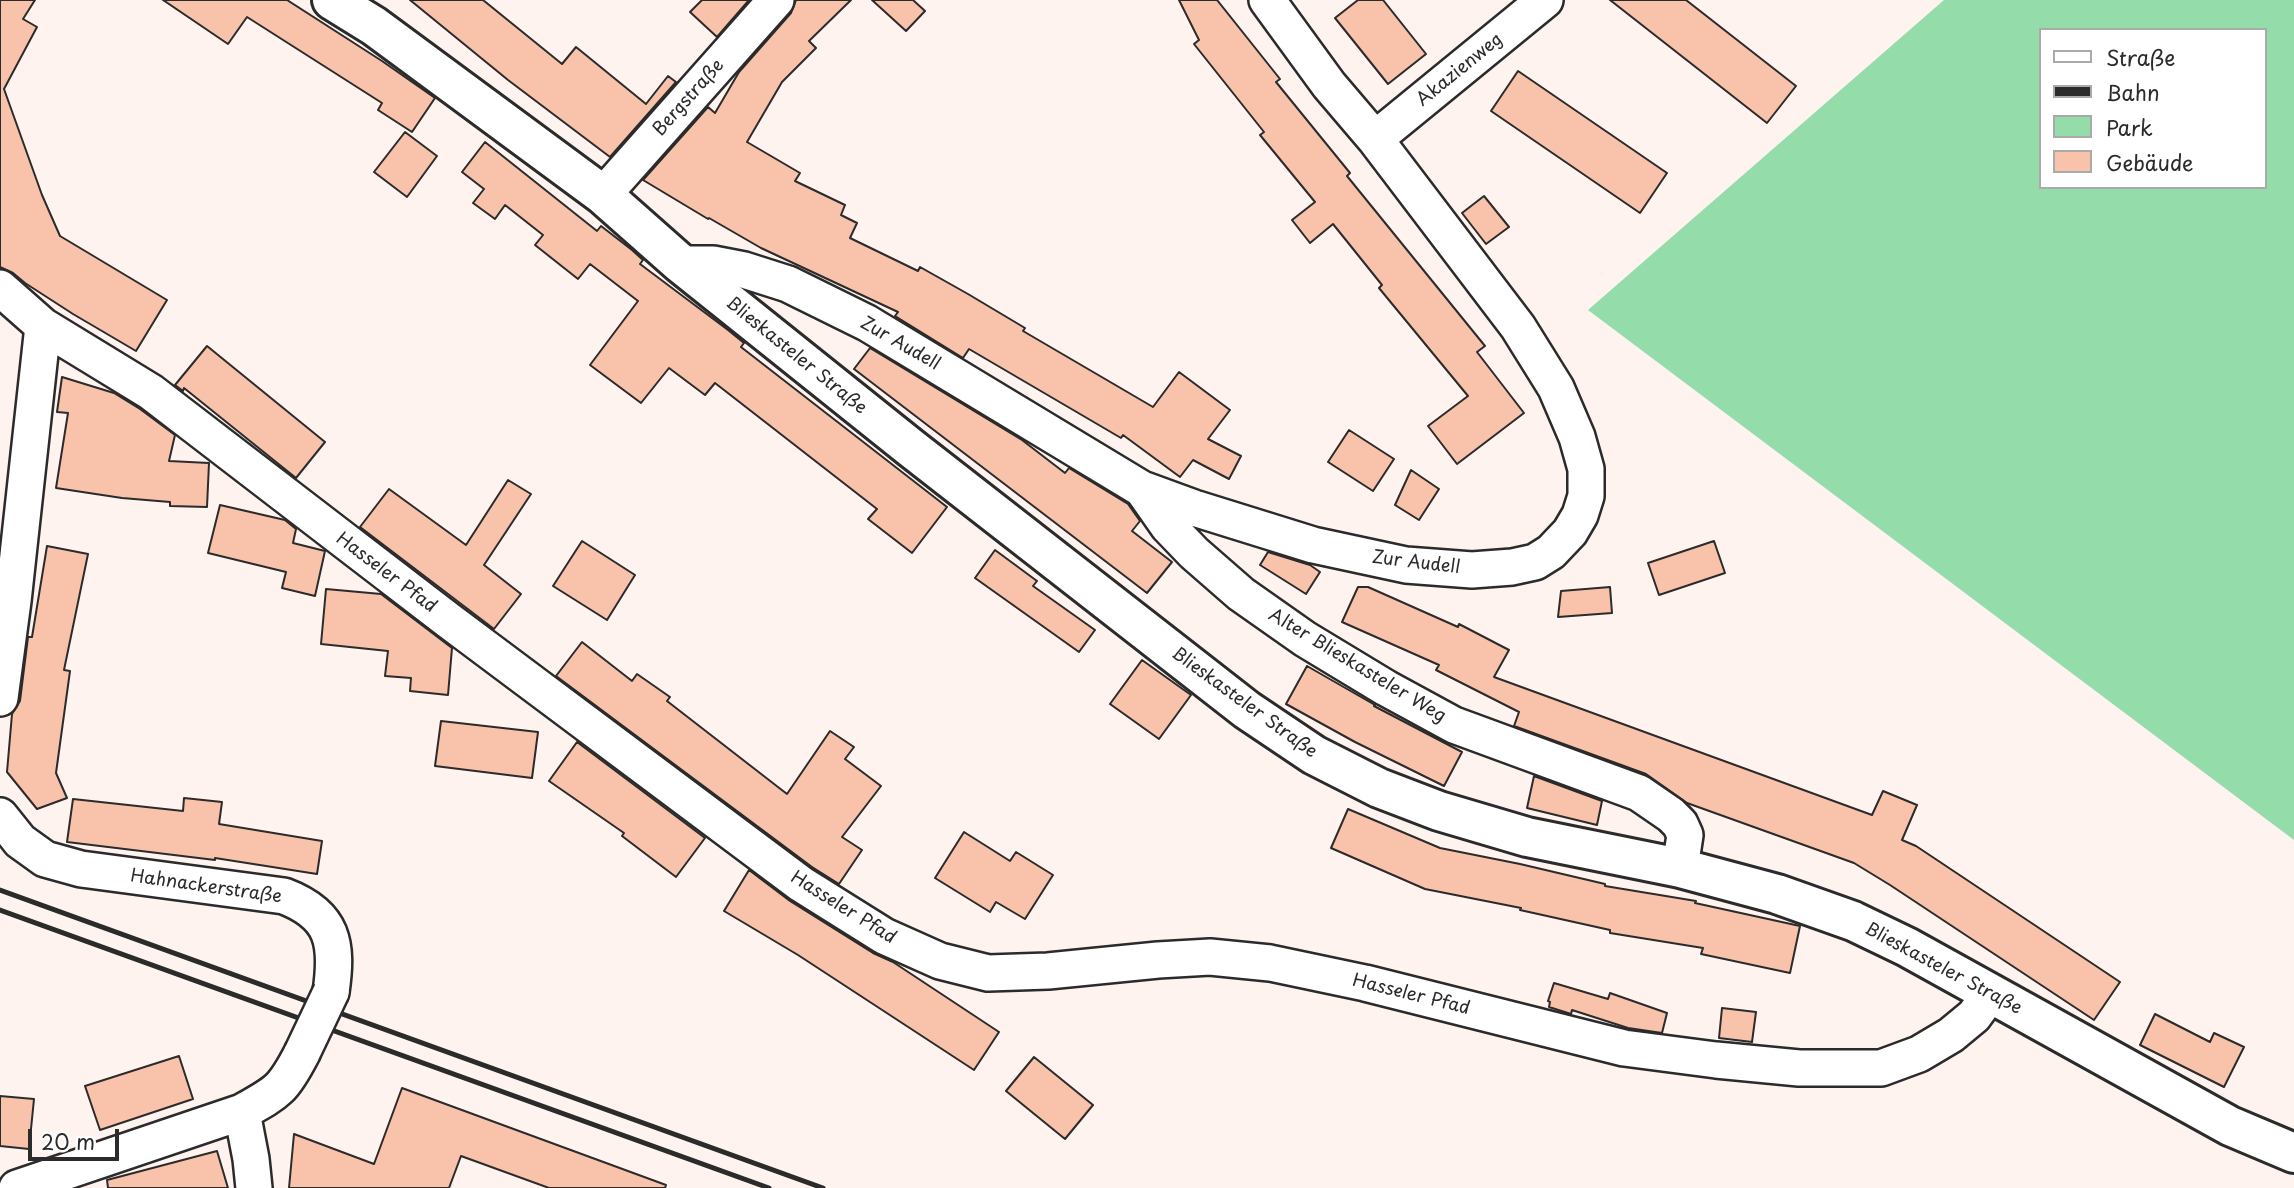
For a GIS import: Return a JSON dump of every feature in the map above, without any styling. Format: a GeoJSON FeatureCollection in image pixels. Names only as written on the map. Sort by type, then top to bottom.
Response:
{"type":"FeatureCollection","features":[{"type":"Feature","properties":{"kind":"main road","name":"Blieskasteler Straße"},"geometry":{"type":"LineString","coordinates":[[332,0],[374,26],[603,195],[681,264],[911,448],[1237,702],[1314,755],[1379,788],[1439,811],[1527,837],[1680,868],[1777,894],[1853,921],[1907,947],[2230,1126],[2294,1153]]}},
{"type":"Feature","properties":{"kind":"street","name":"Bergstraße"},"geometry":{"type":"LineString","coordinates":[[603,195],[776,0]]}},
{"type":"Feature","properties":{"kind":"street","name":"Zur Audell"},"geometry":{"type":"LineString","coordinates":[[681,264],[713,264],[744,270],[788,284],[867,323],[1142,489],[1194,508],[1313,545],[1406,565],[1472,570],[1535,562],[1551,552],[1570,532],[1580,515],[1586,496],[1586,469],[1577,437],[1556,388],[1518,327],[1375,139],[1329,85],[1267,0]]}},
{"type":"Feature","properties":{"kind":"street","name":"Akazienweg"},"geometry":{"type":"LineString","coordinates":[[1375,139],[1545,0]]}},
{"type":"Feature","properties":{"kind":"street"},"geometry":{"type":"LineString","coordinates":[[0,288],[43,326],[0,698]]}},
{"type":"Feature","properties":{"kind":"street","name":"Hasseler Pfad"},"geometry":{"type":"LineString","coordinates":[[43,326],[150,392],[447,620],[801,884],[884,936],[940,961],[988,973],[1048,971],[1210,957],[1270,963],[1365,983],[1624,1048],[1799,1068],[1881,1068],[1919,1054],[1951,1035],[1974,1016],[1990,994]]}},
{"type":"Feature","properties":{"kind":"street","name":"Alter Blieskasteler Weg"},"geometry":{"type":"LineString","coordinates":[[1142,489],[1168,526],[1194,554],[1241,594],[1305,639],[1454,725],[1639,793],[1671,815],[1680,824],[1685,835],[1680,868]]}},
{"type":"Feature","properties":{"kind":"street","name":"Hahnackerstraße"},"geometry":{"type":"LineString","coordinates":[[0,816],[20,841],[46,859],[69,866],[284,896],[296,901],[313,910],[322,920],[331,939],[335,962],[331,992],[289,1078],[276,1093],[242,1112],[17,1188]]}},
{"type":"Feature","properties":{"kind":"street"},"geometry":{"type":"LineString","coordinates":[[242,1112],[254,1188]]}},
{"type":"Feature","properties":{"kind":"green space"},"geometry":{"type":"Polygon","coordinates":[[[1944,0],[2294,0],[2294,840],[1588,310],[1944,0]]]}},
{"type":"Feature","properties":{"kind":"building"},"geometry":{"type":"Polygon","coordinates":[[[0,0],[35,0],[23,19],[37,27],[4,89],[42,195],[60,236],[167,300],[136,351],[0,267],[0,0]]]}},
{"type":"Feature","properties":{"kind":"building"},"geometry":{"type":"Polygon","coordinates":[[[163,0],[287,0],[435,98],[412,132],[378,110],[382,103],[247,17],[228,44],[163,0]]]}},
{"type":"Feature","properties":{"kind":"building"},"geometry":{"type":"Polygon","coordinates":[[[410,0],[483,0],[562,64],[576,47],[646,104],[668,76],[676,82],[610,157],[508,80],[410,0]]]}},
{"type":"Feature","properties":{"kind":"building"},"geometry":{"type":"Polygon","coordinates":[[[702,0],[749,0],[717,37],[690,12],[702,0]]]}},
{"type":"Feature","properties":{"kind":"building"},"geometry":{"type":"Polygon","coordinates":[[[796,0],[851,0],[809,41],[816,48],[782,82],[747,142],[800,173],[795,181],[845,205],[841,215],[857,223],[850,238],[918,271],[920,267],[1153,407],[1179,372],[1230,410],[1208,439],[1241,456],[1229,479],[1193,460],[1180,477],[1123,435],[1121,438],[969,349],[963,358],[895,316],[898,312],[761,248],[643,180],[708,107],[715,113],[739,72],[791,13],[796,0]]]}},
{"type":"Feature","properties":{"kind":"building"},"geometry":{"type":"Polygon","coordinates":[[[872,0],[913,0],[925,11],[906,31],[872,0]]]}},
{"type":"Feature","properties":{"kind":"building"},"geometry":{"type":"Polygon","coordinates":[[[1179,0],[1217,0],[1280,79],[1276,82],[1350,173],[1347,176],[1485,346],[1477,352],[1524,413],[1457,464],[1428,426],[1468,396],[1379,288],[1382,285],[1333,224],[1310,243],[1292,220],[1315,202],[1260,135],[1264,132],[1194,44],[1199,40],[1179,0]]]}},
{"type":"Feature","properties":{"kind":"building"},"geometry":{"type":"Polygon","coordinates":[[[1358,0],[1383,0],[1426,54],[1388,84],[1335,18],[1358,0]]]}},
{"type":"Feature","properties":{"kind":"building"},"geometry":{"type":"Polygon","coordinates":[[[1610,0],[1686,0],[1796,86],[1767,123],[1610,0]]]}},
{"type":"Feature","properties":{"kind":"building"},"geometry":{"type":"Polygon","coordinates":[[[1518,71],[1667,173],[1640,213],[1491,111],[1518,71]]]}},
{"type":"Feature","properties":{"kind":"building"},"geometry":{"type":"Polygon","coordinates":[[[405,132],[437,156],[407,197],[374,172],[405,132]]]}},
{"type":"Feature","properties":{"kind":"building"},"geometry":{"type":"Polygon","coordinates":[[[485,142],[597,231],[601,226],[632,250],[643,260],[640,264],[744,343],[741,347],[947,507],[912,553],[868,519],[877,509],[715,383],[705,395],[669,368],[641,403],[590,365],[638,301],[590,264],[578,279],[535,245],[543,235],[505,205],[495,219],[473,203],[484,189],[462,172],[485,142]]]}},
{"type":"Feature","properties":{"kind":"building"},"geometry":{"type":"Polygon","coordinates":[[[1484,196],[1509,227],[1486,244],[1462,213],[1484,196]]]}},
{"type":"Feature","properties":{"kind":"building"},"geometry":{"type":"Polygon","coordinates":[[[207,346],[325,442],[296,478],[184,388],[183,391],[175,385],[207,346]]]}},
{"type":"Feature","properties":{"kind":"building"},"geometry":{"type":"Polygon","coordinates":[[[870,348],[1022,440],[1065,473],[1069,468],[1128,504],[1140,521],[1132,531],[1172,562],[1147,593],[854,369],[870,348]]]}},
{"type":"Feature","properties":{"kind":"building"},"geometry":{"type":"Polygon","coordinates":[[[62,377],[114,393],[175,435],[169,461],[209,463],[207,507],[170,506],[170,502],[56,488],[68,413],[57,412],[62,377]]]}},
{"type":"Feature","properties":{"kind":"building"},"geometry":{"type":"Polygon","coordinates":[[[1349,430],[1394,459],[1373,491],[1328,462],[1349,430]]]}},
{"type":"Feature","properties":{"kind":"building"},"geometry":{"type":"Polygon","coordinates":[[[1411,470],[1439,489],[1419,520],[1395,505],[1411,470]]]}},
{"type":"Feature","properties":{"kind":"building"},"geometry":{"type":"Polygon","coordinates":[[[508,480],[531,494],[484,565],[521,594],[494,629],[360,527],[389,489],[466,545],[508,480]]]}},
{"type":"Feature","properties":{"kind":"building"},"geometry":{"type":"Polygon","coordinates":[[[220,505],[285,520],[296,529],[293,543],[325,551],[315,596],[282,588],[286,572],[208,553],[220,505]]]}},
{"type":"Feature","properties":{"kind":"building"},"geometry":{"type":"Polygon","coordinates":[[[582,541],[635,575],[607,620],[553,586],[582,541]]]}},
{"type":"Feature","properties":{"kind":"building"},"geometry":{"type":"Polygon","coordinates":[[[1714,541],[1725,573],[1659,595],[1648,563],[1714,541]]]}},
{"type":"Feature","properties":{"kind":"building"},"geometry":{"type":"Polygon","coordinates":[[[47,546],[88,554],[64,670],[70,671],[56,773],[67,798],[37,809],[7,772],[12,714],[20,701],[28,637],[32,637],[47,546]]]}},
{"type":"Feature","properties":{"kind":"building"},"geometry":{"type":"Polygon","coordinates":[[[995,550],[1037,581],[1033,586],[1095,630],[1079,652],[975,578],[995,550]]]}},
{"type":"Feature","properties":{"kind":"building"},"geometry":{"type":"Polygon","coordinates":[[[1268,552],[1310,565],[1320,572],[1306,594],[1260,565],[1268,552]]]}},
{"type":"Feature","properties":{"kind":"building"},"geometry":{"type":"Polygon","coordinates":[[[1358,587],[1368,587],[1458,627],[1459,624],[1509,650],[1494,677],[1872,815],[1883,791],[1917,805],[1902,840],[1916,846],[2120,982],[2094,1020],[1854,863],[1687,803],[1646,774],[1514,726],[1519,712],[1436,670],[1439,665],[1342,622],[1358,587]]]}},
{"type":"Feature","properties":{"kind":"building"},"geometry":{"type":"Polygon","coordinates":[[[1610,587],[1612,613],[1558,617],[1561,591],[1610,587]]]}},
{"type":"Feature","properties":{"kind":"building"},"geometry":{"type":"Polygon","coordinates":[[[326,589],[381,594],[452,648],[448,695],[410,691],[411,678],[385,676],[388,651],[321,644],[326,589]]]}},
{"type":"Feature","properties":{"kind":"building"},"geometry":{"type":"Polygon","coordinates":[[[582,642],[632,681],[637,674],[670,697],[667,701],[787,794],[830,731],[854,747],[845,759],[881,786],[842,837],[862,850],[839,884],[812,867],[556,676],[582,642]]]}},
{"type":"Feature","properties":{"kind":"building"},"geometry":{"type":"Polygon","coordinates":[[[1142,660],[1191,695],[1159,739],[1110,704],[1142,660]]]}},
{"type":"Feature","properties":{"kind":"building"},"geometry":{"type":"Polygon","coordinates":[[[1307,666],[1374,706],[1462,752],[1444,786],[1286,704],[1307,666]]]}},
{"type":"Feature","properties":{"kind":"building"},"geometry":{"type":"Polygon","coordinates":[[[441,721],[538,732],[532,778],[435,766],[441,721]]]}},
{"type":"Feature","properties":{"kind":"building"},"geometry":{"type":"Polygon","coordinates":[[[577,742],[705,838],[676,877],[622,836],[624,833],[549,781],[577,742]]]}},
{"type":"Feature","properties":{"kind":"building"},"geometry":{"type":"Polygon","coordinates":[[[1534,776],[1602,801],[1597,825],[1527,808],[1534,776]]]}},
{"type":"Feature","properties":{"kind":"building"},"geometry":{"type":"Polygon","coordinates":[[[184,798],[222,802],[219,824],[322,841],[317,874],[215,858],[67,842],[73,799],[183,811],[184,798]]]}},
{"type":"Feature","properties":{"kind":"building"},"geometry":{"type":"Polygon","coordinates":[[[1348,809],[1440,848],[1520,864],[1605,886],[1696,901],[1695,903],[1800,926],[1790,973],[1701,954],[1703,948],[1610,933],[1610,930],[1520,910],[1521,908],[1425,889],[1331,848],[1348,809]]]}},
{"type":"Feature","properties":{"kind":"building"},"geometry":{"type":"Polygon","coordinates":[[[964,832],[1010,861],[1016,852],[1053,875],[1025,919],[996,902],[990,912],[935,878],[964,832]]]}},
{"type":"Feature","properties":{"kind":"building"},"geometry":{"type":"Polygon","coordinates":[[[749,870],[790,901],[873,953],[893,962],[999,1032],[974,1070],[798,955],[724,911],[749,870]]]}},
{"type":"Feature","properties":{"kind":"building"},"geometry":{"type":"Polygon","coordinates":[[[1554,983],[1608,999],[1610,993],[1667,1013],[1662,1033],[1628,1028],[1572,1010],[1571,1014],[1549,1007],[1548,1001],[1554,983]]]}},
{"type":"Feature","properties":{"kind":"building"},"geometry":{"type":"Polygon","coordinates":[[[1722,1008],[1756,1012],[1752,1042],[1719,1038],[1722,1008]]]}},
{"type":"Feature","properties":{"kind":"building"},"geometry":{"type":"Polygon","coordinates":[[[2155,1014],[2210,1042],[2214,1033],[2244,1047],[2224,1087],[2140,1045],[2155,1014]]]}},
{"type":"Feature","properties":{"kind":"building"},"geometry":{"type":"Polygon","coordinates":[[[179,1056],[193,1099],[100,1130],[85,1086],[179,1056]]]}},
{"type":"Feature","properties":{"kind":"building"},"geometry":{"type":"Polygon","coordinates":[[[1034,1057],[1093,1105],[1065,1139],[1006,1091],[1034,1057]]]}},
{"type":"Feature","properties":{"kind":"building"},"geometry":{"type":"Polygon","coordinates":[[[402,1088],[666,1185],[665,1188],[549,1188],[461,1156],[449,1188],[289,1188],[294,1134],[374,1164],[402,1088]]]}},
{"type":"Feature","properties":{"kind":"building"},"geometry":{"type":"Polygon","coordinates":[[[0,1096],[34,1099],[29,1149],[0,1146],[0,1096]]]}},
{"type":"Feature","properties":{"kind":"building"},"geometry":{"type":"Polygon","coordinates":[[[217,1151],[228,1188],[108,1188],[107,1180],[217,1151]]]}},
{"type":"Feature","properties":{"kind":"railway"},"geometry":{"type":"LineString","coordinates":[[0,890],[823,1188]]}},
{"type":"Feature","properties":{"kind":"railway"},"geometry":{"type":"LineString","coordinates":[[0,910],[769,1188]]}}]}
